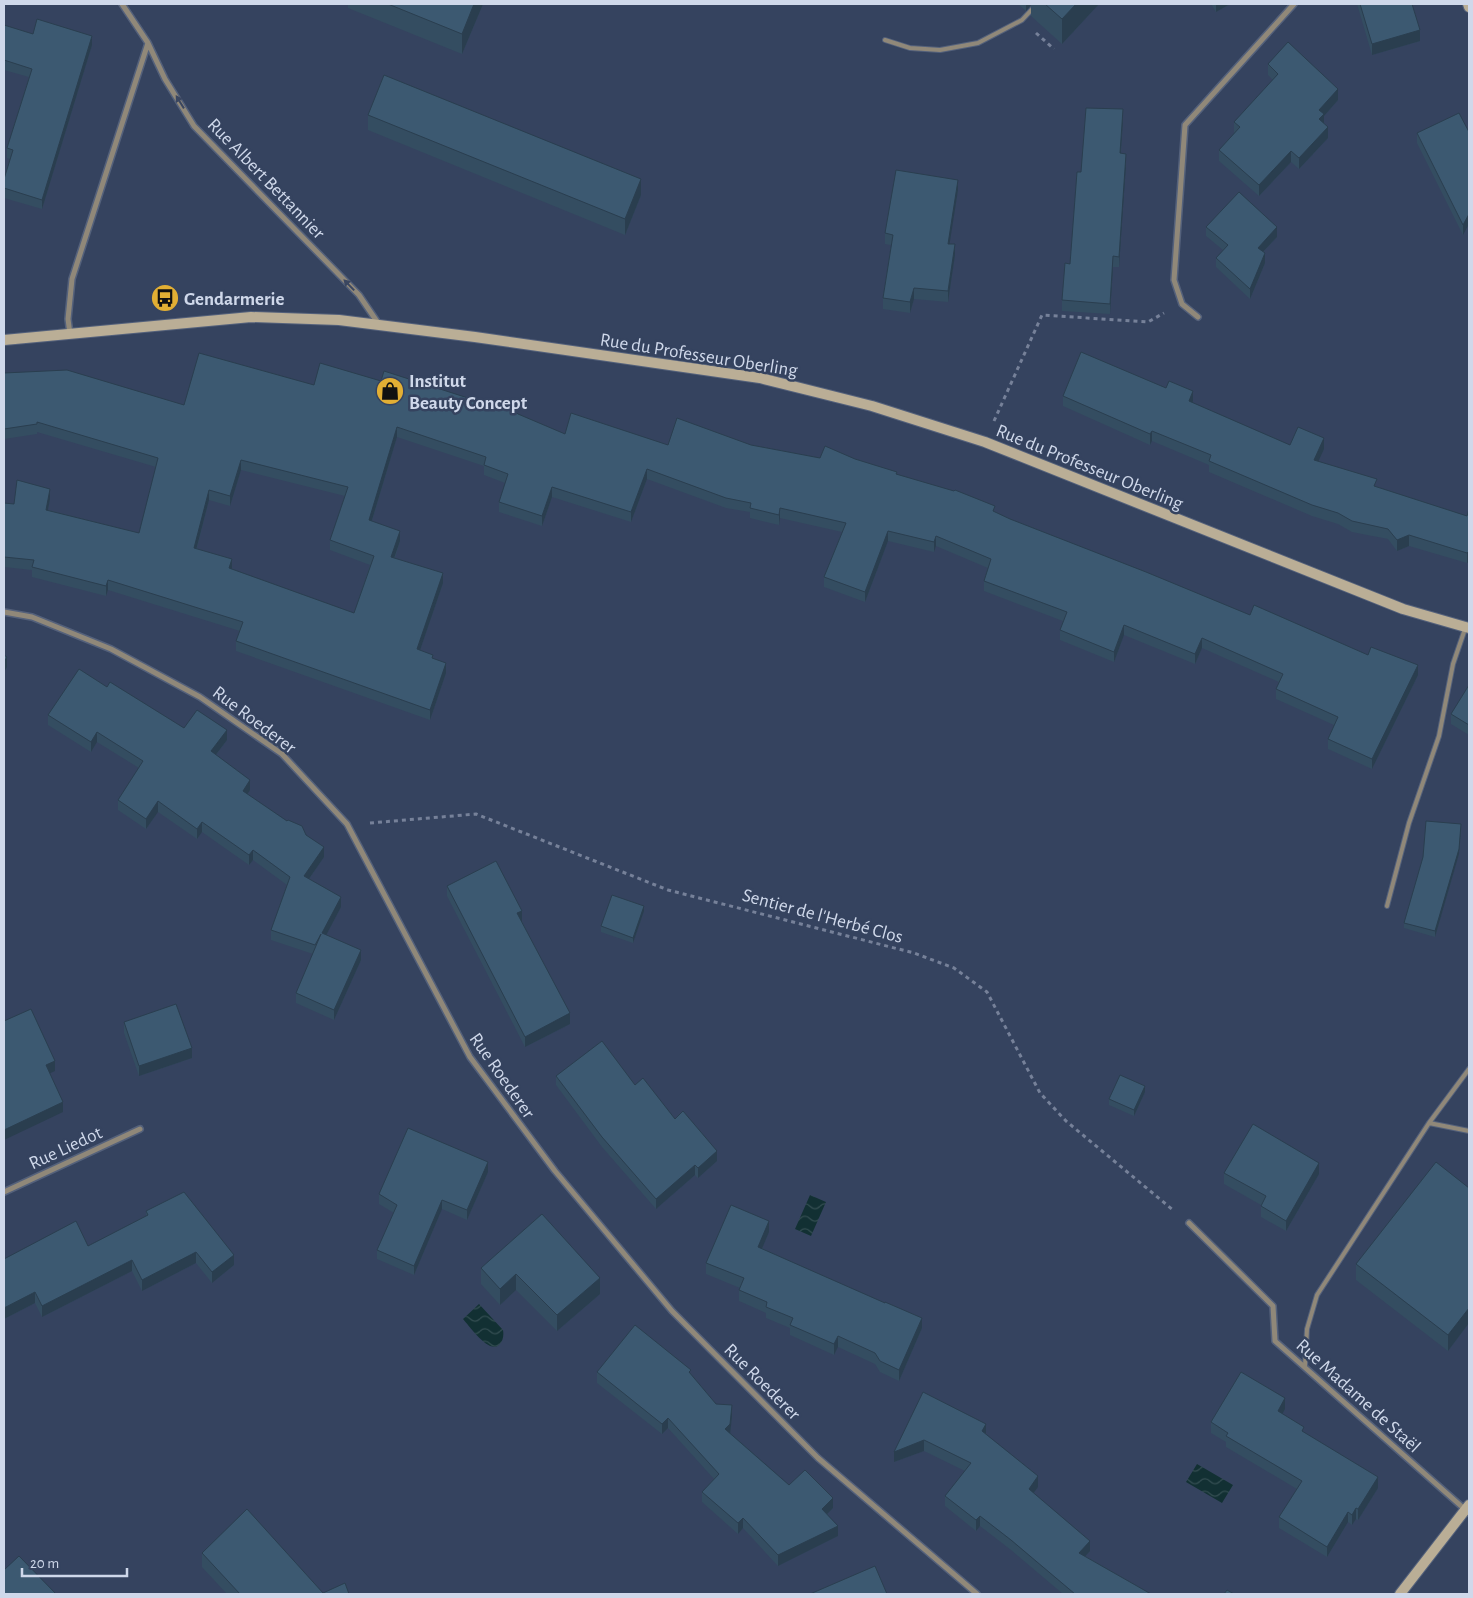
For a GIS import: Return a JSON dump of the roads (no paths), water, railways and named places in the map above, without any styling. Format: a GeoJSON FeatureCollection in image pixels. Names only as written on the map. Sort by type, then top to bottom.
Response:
{"type":"FeatureCollection","features":[{"type":"Feature","properties":{"kind":"street","name":"Rue Albert Bettannier"},"geometry":{"type":"LineString","coordinates":[[122,4],[148,44],[165,79],[194,126],[359,295],[379,324]]}},
{"type":"Feature","properties":{"kind":"street"},"geometry":{"type":"LineString","coordinates":[[1198,317],[1182,304],[1174,280],[1185,125],[1294,4]]}},
{"type":"Feature","properties":{"kind":"street"},"geometry":{"type":"LineString","coordinates":[[70,334],[68,319],[72,279],[148,44]]}},
{"type":"Feature","properties":{"kind":"street","name":"Rue du Professeur Oberling"},"geometry":{"type":"LineString","coordinates":[[4,340],[251,317],[339,320],[760,378],[872,406],[985,442],[1403,609],[1467,627]]}},
{"type":"Feature","properties":{"kind":"street","name":"Rue Roederer"},"geometry":{"type":"LineString","coordinates":[[4,612],[32,617],[111,649],[200,697],[282,754],[347,824],[470,1057],[555,1171],[672,1311],[818,1458],[977,1594]]}},
{"type":"Feature","properties":{"kind":"street","name":"Rue Liedot"},"geometry":{"type":"LineString","coordinates":[[4,1192],[140,1129]]}},
{"type":"Feature","properties":{"kind":"street","name":"Rue Madame de Staël"},"geometry":{"type":"LineString","coordinates":[[1188,1223],[1273,1306],[1276,1341],[1468,1510]]}},
{"type":"Feature","properties":{"kind":"street"},"geometry":{"type":"LineString","coordinates":[[1400,1594],[1468,1510]]}},
{"type":"Feature","properties":{"kind":"lane"},"geometry":{"type":"LineString","coordinates":[[884,40],[910,48],[940,50],[978,43],[1022,20],[1037,4]]}},
{"type":"Feature","properties":{"kind":"lane"},"geometry":{"type":"LineString","coordinates":[[1387,906],[1409,823],[1439,736],[1453,664],[1467,627]]}},
{"type":"Feature","properties":{"kind":"lane"},"geometry":{"type":"LineString","coordinates":[[1305,1366],[1307,1329],[1317,1295],[1429,1123],[1469,1069]]}},
{"type":"Feature","properties":{"kind":"lane"},"geometry":{"type":"LineString","coordinates":[[1429,1123],[1469,1131]]}},
{"type":"Feature","properties":{"kind":"water"},"geometry":{"type":"Polygon","coordinates":[[[810,1195],[826,1202],[811,1236],[795,1229],[810,1195]]]}},
{"type":"Feature","properties":{"kind":"water"},"geometry":{"type":"Polygon","coordinates":[[[479,1304],[503,1330],[501,1342],[495,1347],[485,1343],[463,1319],[479,1304]]]}},
{"type":"Feature","properties":{"kind":"water"},"geometry":{"type":"Polygon","coordinates":[[[1197,1464],[1233,1485],[1222,1503],[1186,1482],[1197,1464]]]}},
{"type":"Feature","properties":{"kind":"place","name":"Gendarmerie"},"geometry":{"type":"Point","coordinates":[165,298]}},
{"type":"Feature","properties":{"kind":"place","name":"Institut Beauty Concept"},"geometry":{"type":"Point","coordinates":[390,391]}}]}
